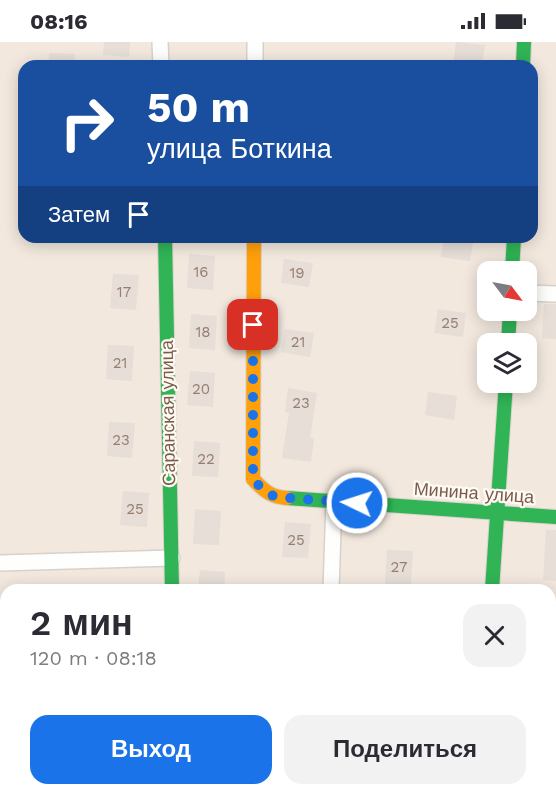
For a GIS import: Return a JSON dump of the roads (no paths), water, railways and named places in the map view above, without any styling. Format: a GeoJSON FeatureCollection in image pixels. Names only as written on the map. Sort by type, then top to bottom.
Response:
{"type":"FeatureCollection","features":[{"type":"Feature","properties":{"kind":"street"},"geometry":{"type":"LineString","coordinates":[[160,42],[161,60]]}},
{"type":"Feature","properties":{"kind":"street"},"geometry":{"type":"LineString","coordinates":[[255,42],[255,60]]}},
{"type":"Feature","properties":{"kind":"street"},"geometry":{"type":"LineString","coordinates":[[523,60],[524,42]]}},
{"type":"Feature","properties":{"kind":"street","name":"Саранская улица"},"geometry":{"type":"LineString","coordinates":[[165,243],[172,584]]}},
{"type":"Feature","properties":{"kind":"street","name":"Минина улица"},"geometry":{"type":"LineString","coordinates":[[254,243],[253,479],[263,490],[275,497],[556,517]]}},
{"type":"Feature","properties":{"kind":"street"},"geometry":{"type":"LineString","coordinates":[[513,261],[514,243]]}},
{"type":"Feature","properties":{"kind":"street"},"geometry":{"type":"LineString","coordinates":[[537,293],[556,294]]}},
{"type":"Feature","properties":{"kind":"street"},"geometry":{"type":"LineString","coordinates":[[493,584],[505,393]]}},
{"type":"Feature","properties":{"kind":"street"},"geometry":{"type":"LineString","coordinates":[[331,584],[334,501]]}},
{"type":"Feature","properties":{"kind":"street"},"geometry":{"type":"LineString","coordinates":[[0,563],[171,558]]}}]}
